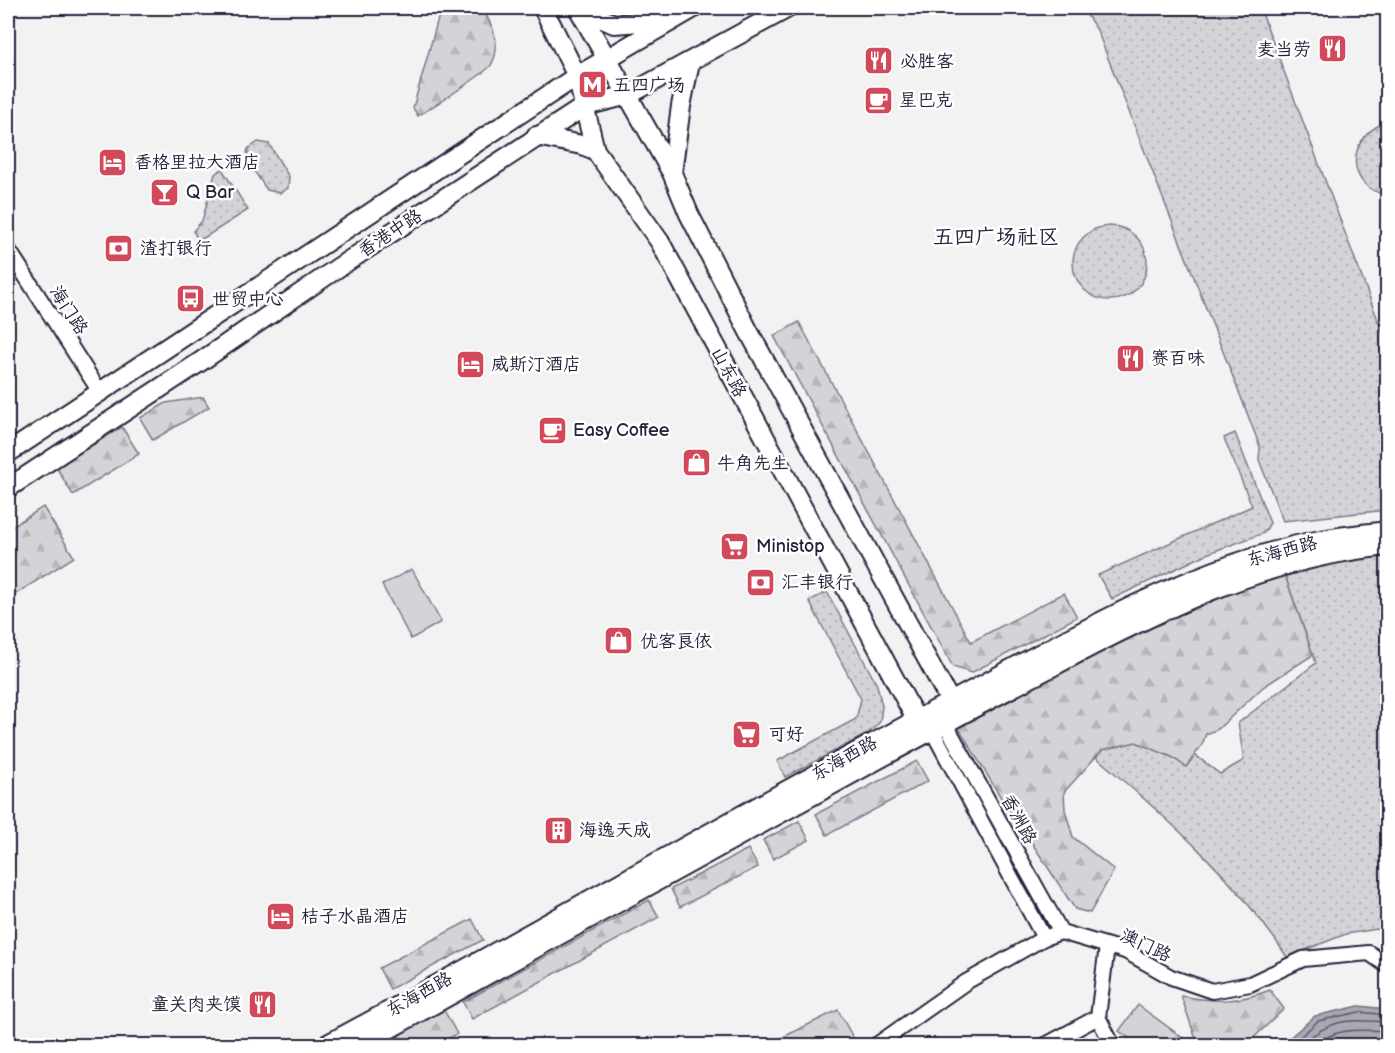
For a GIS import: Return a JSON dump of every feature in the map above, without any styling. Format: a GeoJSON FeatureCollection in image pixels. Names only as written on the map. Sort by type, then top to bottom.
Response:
{"type":"FeatureCollection","features":[{"type":"Feature","properties":{"kind":"main road","name":"山东路"},"geometry":{"type":"LineString","coordinates":[[543,8],[577,76],[595,150],[660,242],[916,719],[938,727]]}},
{"type":"Feature","properties":{"kind":"main road","name":"山东路"},"geometry":{"type":"LineString","coordinates":[[578,8],[672,173],[689,214],[748,330],[950,701]]}},
{"type":"Feature","properties":{"kind":"main road"},"geometry":{"type":"LineString","coordinates":[[578,8],[614,24],[672,20]]}},
{"type":"Feature","properties":{"kind":"main road","name":"香港中路"},"geometry":{"type":"LineString","coordinates":[[8,453],[577,76],[694,8]]}},
{"type":"Feature","properties":{"kind":"main road","name":"香港中路"},"geometry":{"type":"LineString","coordinates":[[8,488],[536,136],[585,106],[628,95],[788,8]]}},
{"type":"Feature","properties":{"kind":"main road"},"geometry":{"type":"LineString","coordinates":[[672,173],[681,106],[690,62]]}},
{"type":"Feature","properties":{"kind":"main road"},"geometry":{"type":"LineString","coordinates":[[536,136],[582,145],[595,150]]}},
{"type":"Feature","properties":{"kind":"main road","name":"东海西路"},"geometry":{"type":"LineString","coordinates":[[336,1043],[916,719],[1106,619],[1160,593],[1221,568],[1283,548],[1388,531]]}},
{"type":"Feature","properties":{"kind":"main road","name":"东海西路"},"geometry":{"type":"LineString","coordinates":[[358,1046],[938,727],[1114,633],[1227,583],[1289,563],[1336,553],[1388,546]]}},
{"type":"Feature","properties":{"kind":"main road"},"geometry":{"type":"LineString","coordinates":[[938,727],[950,701]]}},
{"type":"Feature","properties":{"kind":"street","name":"海门路"},"geometry":{"type":"LineString","coordinates":[[8,249],[100,392]]}},
{"type":"Feature","properties":{"kind":"street","name":"香洲路"},"geometry":{"type":"LineString","coordinates":[[938,727],[1061,932]]}},
{"type":"Feature","properties":{"kind":"street","name":"香洲路"},"geometry":{"type":"LineString","coordinates":[[938,727],[1044,938]]}},
{"type":"Feature","properties":{"kind":"street"},"geometry":{"type":"LineString","coordinates":[[875,1046],[966,982],[1044,938],[1061,932]]}},
{"type":"Feature","properties":{"kind":"street","name":"澳门路"},"geometry":{"type":"LineString","coordinates":[[1061,932],[1125,951],[1171,977],[1212,991],[1250,984],[1303,959],[1369,953],[1388,966]]}},
{"type":"Feature","properties":{"kind":"street"},"geometry":{"type":"LineString","coordinates":[[1107,946],[1098,1017],[1113,1046]]}},
{"type":"Feature","properties":{"kind":"street"},"geometry":{"type":"LineString","coordinates":[[1044,1046],[1098,1017]]}},
{"type":"Feature","properties":{"kind":"green space"},"geometry":{"type":"Polygon","coordinates":[[[441,8],[482,8],[495,35],[496,50],[491,65],[487,69],[418,116],[413,108],[441,8]]]}},
{"type":"Feature","properties":{"kind":"green space"},"geometry":{"type":"Polygon","coordinates":[[[1082,8],[1260,8],[1387,344],[1387,510],[1283,521],[1259,460],[1260,447],[1244,405],[1097,30],[1082,8]]]}},
{"type":"Feature","properties":{"kind":"green space"},"geometry":{"type":"Polygon","coordinates":[[[1387,123],[1387,195],[1374,191],[1364,183],[1358,173],[1356,162],[1357,151],[1362,140],[1371,130],[1387,123]]]}},
{"type":"Feature","properties":{"kind":"green space"},"geometry":{"type":"Polygon","coordinates":[[[258,142],[269,144],[289,177],[288,188],[280,193],[267,190],[246,159],[248,149],[258,142]]]}},
{"type":"Feature","properties":{"kind":"green space"},"geometry":{"type":"Polygon","coordinates":[[[222,169],[248,210],[199,241],[193,231],[202,221],[215,174],[222,169]]]}},
{"type":"Feature","properties":{"kind":"green space"},"geometry":{"type":"Polygon","coordinates":[[[1110,226],[1124,229],[1136,237],[1144,249],[1147,263],[1144,277],[1136,289],[1124,297],[1110,300],[1096,297],[1084,289],[1076,277],[1073,263],[1076,249],[1084,237],[1096,229],[1110,226]]]}},
{"type":"Feature","properties":{"kind":"green space"},"geometry":{"type":"Polygon","coordinates":[[[799,322],[971,642],[1064,593],[1077,617],[971,673],[953,667],[774,336],[799,322]]]}},
{"type":"Feature","properties":{"kind":"green space"},"geometry":{"type":"Polygon","coordinates":[[[203,397],[209,407],[153,440],[140,418],[166,403],[203,397]]]}},
{"type":"Feature","properties":{"kind":"green space"},"geometry":{"type":"Polygon","coordinates":[[[122,427],[139,454],[73,495],[56,467],[122,427]]]}},
{"type":"Feature","properties":{"kind":"green space"},"geometry":{"type":"Polygon","coordinates":[[[1235,433],[1270,523],[1264,533],[1209,553],[1112,599],[1098,575],[1252,506],[1224,438],[1235,433]]]}},
{"type":"Feature","properties":{"kind":"green space"},"geometry":{"type":"Polygon","coordinates":[[[43,507],[74,557],[8,599],[8,529],[43,507]]]}},
{"type":"Feature","properties":{"kind":"green space"},"geometry":{"type":"Polygon","coordinates":[[[1387,554],[1387,945],[1377,929],[1346,934],[1287,957],[1245,901],[1199,850],[1096,757],[1102,750],[1136,742],[1172,757],[1186,767],[1195,755],[1220,774],[1244,760],[1238,723],[1316,663],[1283,570],[1387,554]]]}},
{"type":"Feature","properties":{"kind":"green space"},"geometry":{"type":"Polygon","coordinates":[[[412,569],[441,622],[411,639],[382,585],[412,569]]]}},
{"type":"Feature","properties":{"kind":"green space"},"geometry":{"type":"Polygon","coordinates":[[[1283,570],[1313,655],[1263,687],[1218,729],[1206,734],[1202,745],[1186,767],[1172,757],[1136,742],[1102,750],[1064,792],[1065,810],[1073,837],[1114,870],[1090,913],[1075,909],[1006,806],[957,725],[1118,637],[1283,570]]]}},
{"type":"Feature","properties":{"kind":"green space"},"geometry":{"type":"Polygon","coordinates":[[[827,592],[877,685],[882,706],[880,722],[867,734],[785,777],[777,761],[856,719],[861,699],[809,601],[827,592]]]}},
{"type":"Feature","properties":{"kind":"green space"},"geometry":{"type":"Polygon","coordinates":[[[917,761],[928,781],[827,835],[816,814],[917,761]]]}},
{"type":"Feature","properties":{"kind":"green space"},"geometry":{"type":"Polygon","coordinates":[[[799,821],[809,840],[773,859],[763,840],[799,821]]]}},
{"type":"Feature","properties":{"kind":"green space"},"geometry":{"type":"Polygon","coordinates":[[[748,849],[758,867],[680,907],[671,889],[748,849]]]}},
{"type":"Feature","properties":{"kind":"green space"},"geometry":{"type":"Polygon","coordinates":[[[649,900],[659,917],[472,1019],[463,1002],[649,900]]]}},
{"type":"Feature","properties":{"kind":"green space"},"geometry":{"type":"Polygon","coordinates":[[[472,919],[483,940],[390,989],[379,968],[472,919]]]}},
{"type":"Feature","properties":{"kind":"green space"},"geometry":{"type":"Polygon","coordinates":[[[1270,990],[1284,1009],[1246,1045],[1198,1045],[1181,996],[1226,1000],[1270,990]]]}},
{"type":"Feature","properties":{"kind":"green space"},"geometry":{"type":"Polygon","coordinates":[[[1138,1005],[1190,1043],[1188,1045],[1139,1045],[1119,1031],[1138,1005]]]}},
{"type":"Feature","properties":{"kind":"green space"},"geometry":{"type":"Polygon","coordinates":[[[444,1010],[457,1034],[435,1045],[390,1045],[404,1031],[444,1010]]]}},
{"type":"Feature","properties":{"kind":"green space"},"geometry":{"type":"Polygon","coordinates":[[[838,1010],[857,1045],[767,1045],[838,1010]]]}},
{"type":"Feature","properties":{"kind":"water"},"geometry":{"type":"Polygon","coordinates":[[[1359,1006],[1387,1009],[1387,1045],[1281,1045],[1315,1016],[1359,1006]]]}},
{"type":"Feature","properties":{"kind":"place","name":"麦当劳"},"geometry":{"type":"Point","coordinates":[1332,49]}},
{"type":"Feature","properties":{"kind":"place","name":"必胜客"},"geometry":{"type":"Point","coordinates":[879,61]}},
{"type":"Feature","properties":{"kind":"place","name":"五四广场"},"geometry":{"type":"Point","coordinates":[592,85]}},
{"type":"Feature","properties":{"kind":"place","name":"星巴克"},"geometry":{"type":"Point","coordinates":[878,100]}},
{"type":"Feature","properties":{"kind":"place","name":"香格里拉大酒店"},"geometry":{"type":"Point","coordinates":[113,162]}},
{"type":"Feature","properties":{"kind":"place","name":"Q Bar"},"geometry":{"type":"Point","coordinates":[165,192]}},
{"type":"Feature","properties":{"kind":"place","name":"渣打银行"},"geometry":{"type":"Point","coordinates":[119,248]}},
{"type":"Feature","properties":{"kind":"place","name":"世贸中心"},"geometry":{"type":"Point","coordinates":[191,299]}},
{"type":"Feature","properties":{"kind":"place","name":"赛百味"},"geometry":{"type":"Point","coordinates":[1130,358]}},
{"type":"Feature","properties":{"kind":"place","name":"威斯汀酒店"},"geometry":{"type":"Point","coordinates":[470,364]}},
{"type":"Feature","properties":{"kind":"place","name":"Easy Coffee"},"geometry":{"type":"Point","coordinates":[552,430]}},
{"type":"Feature","properties":{"kind":"place","name":"牛角先生"},"geometry":{"type":"Point","coordinates":[696,463]}},
{"type":"Feature","properties":{"kind":"place","name":"Ministop"},"geometry":{"type":"Point","coordinates":[735,546]}},
{"type":"Feature","properties":{"kind":"place","name":"汇丰银行"},"geometry":{"type":"Point","coordinates":[760,582]}},
{"type":"Feature","properties":{"kind":"place","name":"优客良依"},"geometry":{"type":"Point","coordinates":[619,641]}},
{"type":"Feature","properties":{"kind":"place","name":"可好"},"geometry":{"type":"Point","coordinates":[747,734]}},
{"type":"Feature","properties":{"kind":"place","name":"海逸天成"},"geometry":{"type":"Point","coordinates":[558,830]}},
{"type":"Feature","properties":{"kind":"place","name":"桔子水晶酒店"},"geometry":{"type":"Point","coordinates":[280,916]}},
{"type":"Feature","properties":{"kind":"place","name":"童关肉夹馍"},"geometry":{"type":"Point","coordinates":[262,1004]}},
{"type":"Feature","properties":{"kind":"district","name":"五四广场社区"},"geometry":{"type":"Point","coordinates":[996,237]}}]}
